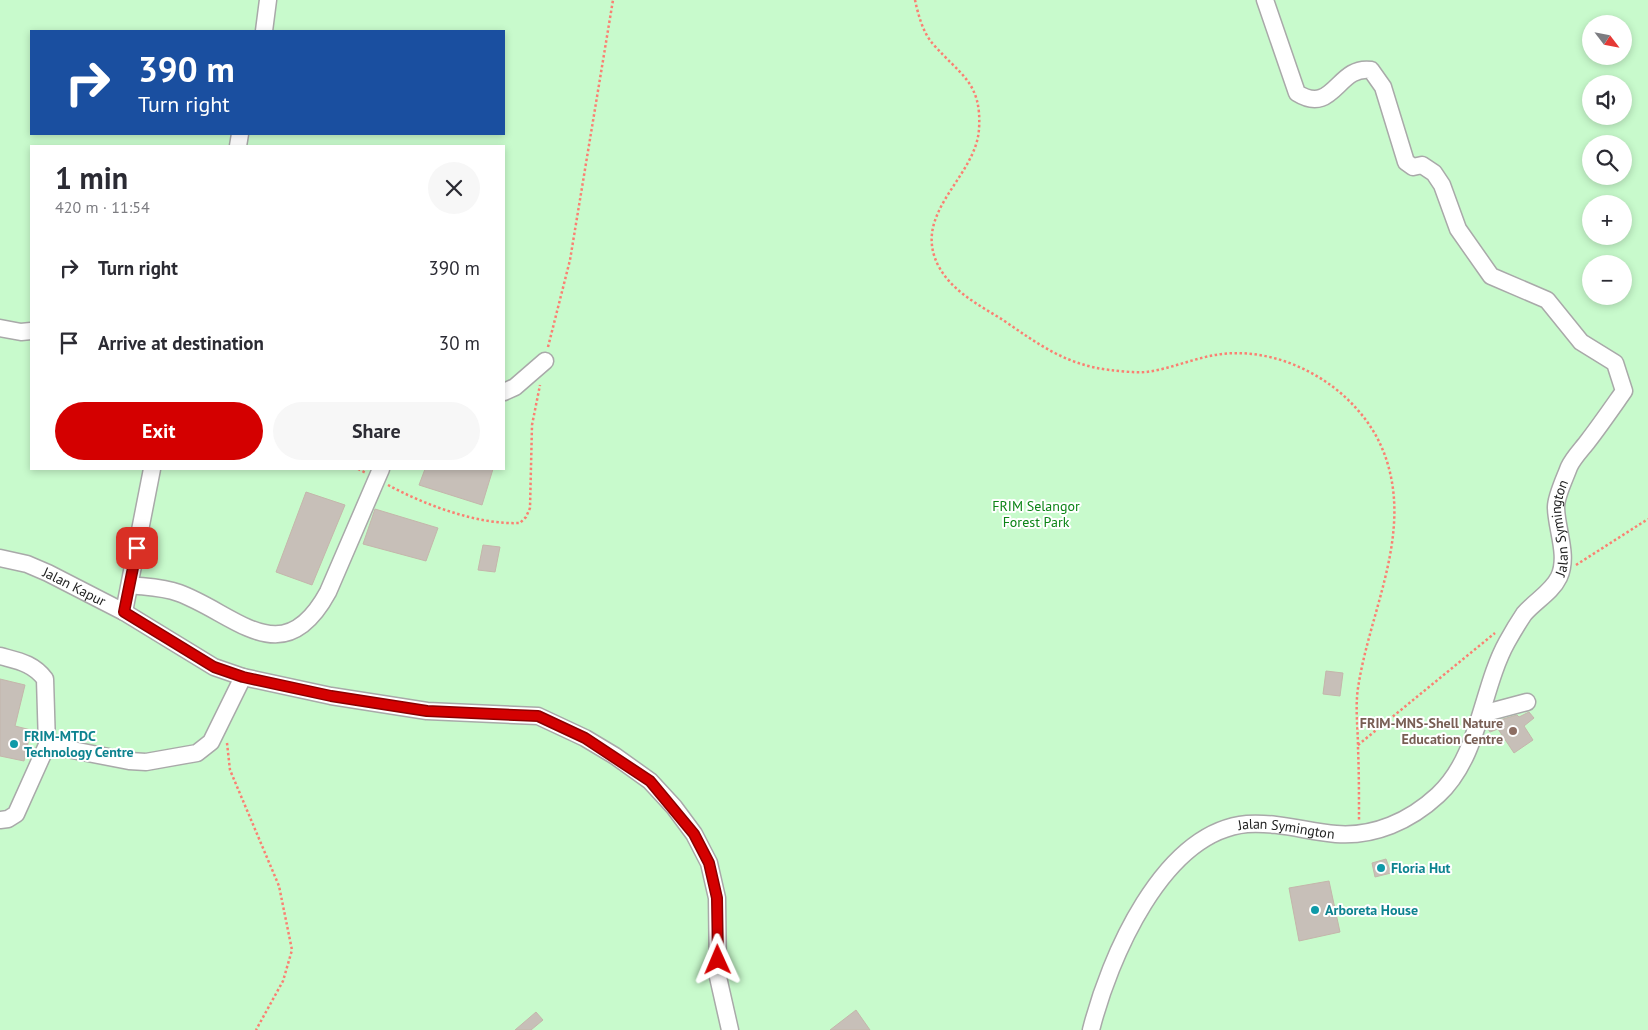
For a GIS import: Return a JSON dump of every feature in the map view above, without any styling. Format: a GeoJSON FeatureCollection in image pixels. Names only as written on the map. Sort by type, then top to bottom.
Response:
{"type":"FeatureCollection","features":[{"type":"Feature","properties":{"kind":"street"},"geometry":{"type":"LineString","coordinates":[[264,30],[268,0]]}},
{"type":"Feature","properties":{"kind":"street","name":"Jalan Symington"},"geometry":{"type":"LineString","coordinates":[[1091,1030],[1111,969],[1129,930],[1172,865],[1191,847],[1209,836],[1229,828],[1248,824],[1292,827],[1336,834],[1359,834],[1392,826],[1440,793],[1462,760],[1482,714],[1506,645],[1524,615],[1550,590],[1560,576],[1563,543],[1556,506],[1570,464],[1624,391],[1615,363],[1581,342],[1547,300],[1491,276],[1458,229],[1442,185],[1434,173],[1422,165],[1413,167],[1406,162],[1383,88],[1371,70],[1360,68],[1350,73],[1336,88],[1319,100],[1308,100],[1297,93],[1265,0]]}},
{"type":"Feature","properties":{"kind":"street"},"geometry":{"type":"LineString","coordinates":[[0,328],[21,332],[30,331]]}},
{"type":"Feature","properties":{"kind":"street"},"geometry":{"type":"LineString","coordinates":[[505,392],[515,387],[545,361]]}},
{"type":"Feature","properties":{"kind":"street"},"geometry":{"type":"LineString","coordinates":[[124,612],[152,470]]}},
{"type":"Feature","properties":{"kind":"street"},"geometry":{"type":"LineString","coordinates":[[130,585],[179,592],[251,631],[283,633],[296,628],[308,621],[317,611],[328,592],[378,473]]}},
{"type":"Feature","properties":{"kind":"street","name":"Jalan Kapur"},"geometry":{"type":"LineString","coordinates":[[0,558],[27,564],[48,572],[124,612],[214,667],[243,677],[331,696],[427,711],[538,716],[585,738],[650,781],[694,834],[709,863],[717,898],[718,977],[730,1030]]}},
{"type":"Feature","properties":{"kind":"street"},"geometry":{"type":"LineString","coordinates":[[0,656],[30,664],[39,670],[45,679],[47,745],[16,814],[8,819],[0,820]]}},
{"type":"Feature","properties":{"kind":"street"},"geometry":{"type":"LineString","coordinates":[[47,745],[129,761],[146,762],[197,753],[211,742],[243,677]]}},
{"type":"Feature","properties":{"kind":"street"},"geometry":{"type":"LineString","coordinates":[[1482,714],[1527,702]]}},
{"type":"Feature","properties":{"kind":"path"},"geometry":{"type":"LineString","coordinates":[[363,470],[378,473],[404,493],[469,517],[492,523],[520,523],[526,517],[530,508],[532,425],[545,361],[570,260],[613,0]]}},
{"type":"Feature","properties":{"kind":"path"},"geometry":{"type":"LineString","coordinates":[[915,0],[918,14],[931,42],[963,72],[978,102],[979,133],[969,160],[939,208],[931,237],[938,265],[956,289],[1045,348],[1077,364],[1146,372],[1222,354],[1262,354],[1291,362],[1326,382],[1356,409],[1377,436],[1388,464],[1395,496],[1395,523],[1390,557],[1358,688],[1359,834]]}},
{"type":"Feature","properties":{"kind":"path"},"geometry":{"type":"LineString","coordinates":[[1560,576],[1648,519]]}},
{"type":"Feature","properties":{"kind":"path"},"geometry":{"type":"LineString","coordinates":[[1358,745],[1499,631]]}},
{"type":"Feature","properties":{"kind":"path"},"geometry":{"type":"LineString","coordinates":[[227,740],[230,770],[279,886],[292,950],[283,981],[256,1030]]}},
{"type":"Feature","properties":{"kind":"green space","name":"FRIM Selangor Forest Park"},"geometry":{"type":"Polygon","coordinates":[[[0,0],[1648,0],[1648,1030],[0,1030],[0,0]]]}},
{"type":"Feature","properties":{"kind":"building"},"geometry":{"type":"Polygon","coordinates":[[[425,470],[493,470],[482,505],[419,485],[425,470]]]}},
{"type":"Feature","properties":{"kind":"building"},"geometry":{"type":"Polygon","coordinates":[[[306,492],[345,505],[312,585],[276,572],[306,492]]]}},
{"type":"Feature","properties":{"kind":"building"},"geometry":{"type":"Polygon","coordinates":[[[375,509],[438,528],[426,561],[363,544],[375,509]]]}},
{"type":"Feature","properties":{"kind":"building"},"geometry":{"type":"Polygon","coordinates":[[[483,545],[500,547],[495,572],[478,570],[483,545]]]}},
{"type":"Feature","properties":{"kind":"building"},"geometry":{"type":"Polygon","coordinates":[[[1326,671],[1343,673],[1340,696],[1323,694],[1326,671]]]}},
{"type":"Feature","properties":{"kind":"building","name":"FRIM-MTDC Technology Centre"},"geometry":{"type":"Polygon","coordinates":[[[0,679],[25,685],[15,726],[31,730],[24,761],[0,756],[0,679]]]}},
{"type":"Feature","properties":{"kind":"building","name":"FRIM-MNS-Shell Nature Education Centre"},"geometry":{"type":"Polygon","coordinates":[[[1529,712],[1534,718],[1524,726],[1533,740],[1514,753],[1498,729],[1490,732],[1487,727],[1489,723],[1517,715],[1519,717],[1529,712]]]}},
{"type":"Feature","properties":{"kind":"building","name":"Floria Hut"},"geometry":{"type":"Polygon","coordinates":[[[1386,859],[1391,873],[1375,877],[1372,863],[1386,859]]]}},
{"type":"Feature","properties":{"kind":"building","name":"Arboreta House"},"geometry":{"type":"Polygon","coordinates":[[[1329,881],[1340,932],[1299,941],[1289,888],[1329,881]]]}},
{"type":"Feature","properties":{"kind":"building"},"geometry":{"type":"Polygon","coordinates":[[[856,1010],[870,1030],[830,1030],[856,1010]]]}},
{"type":"Feature","properties":{"kind":"building"},"geometry":{"type":"Polygon","coordinates":[[[536,1012],[543,1020],[531,1030],[515,1030],[536,1012]]]}},
{"type":"Feature","properties":{"kind":"place","name":"FRIM-MNS-Shell Nature Education Centre"},"geometry":{"type":"Point","coordinates":[1513,731]}},
{"type":"Feature","properties":{"kind":"place","name":"FRIM-MTDC Technology Centre"},"geometry":{"type":"Point","coordinates":[14,744]}},
{"type":"Feature","properties":{"kind":"place","name":"Floria Hut"},"geometry":{"type":"Point","coordinates":[1381,868]}},
{"type":"Feature","properties":{"kind":"place","name":"Arboreta House"},"geometry":{"type":"Point","coordinates":[1315,910]}},
{"type":"Feature","properties":{"kind":"route"},"geometry":{"type":"LineString","coordinates":[[137,548],[124,612],[214,667],[243,677],[331,696],[427,711],[538,716],[585,738],[627,764],[650,781],[674,808],[694,834],[709,863],[717,898],[718,960]]}}]}
